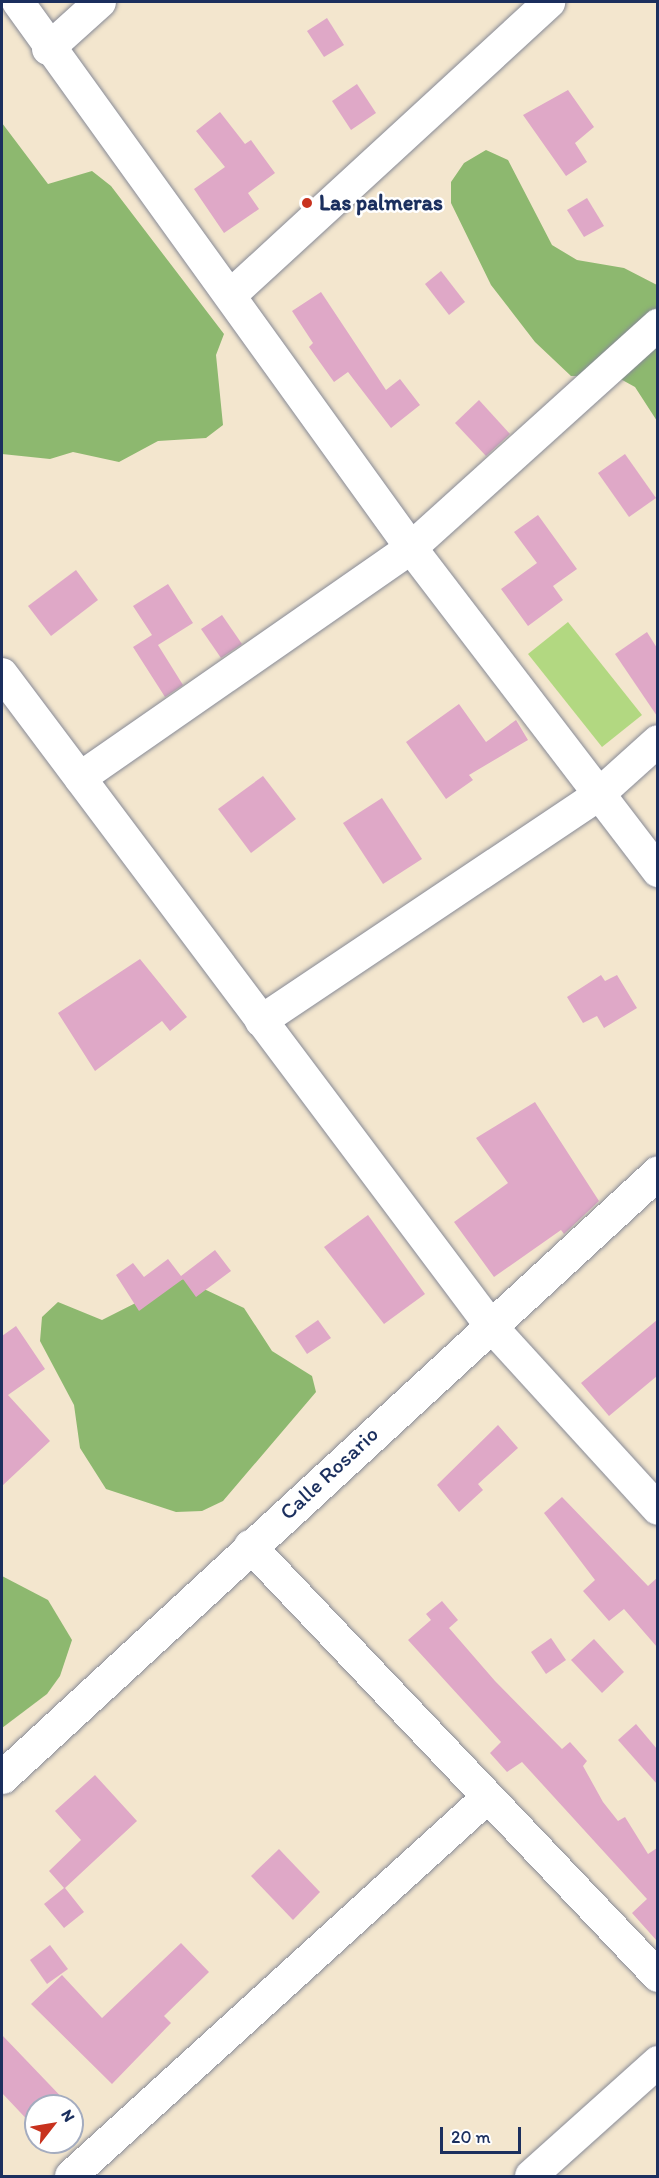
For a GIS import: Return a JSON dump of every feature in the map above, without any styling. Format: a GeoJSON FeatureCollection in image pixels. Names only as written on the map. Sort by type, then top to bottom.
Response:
{"type":"FeatureCollection","features":[{"type":"Feature","properties":{"kind":"main road","name":"Calle Rosario"},"geometry":{"type":"LineString","coordinates":[[2,1777],[657,1172]]}},
{"type":"Feature","properties":{"kind":"street"},"geometry":{"type":"LineString","coordinates":[[18,2],[48,49],[232,294],[411,548],[597,796],[657,871]]}},
{"type":"Feature","properties":{"kind":"street"},"geometry":{"type":"LineString","coordinates":[[48,49],[100,2]]}},
{"type":"Feature","properties":{"kind":"street"},"geometry":{"type":"LineString","coordinates":[[232,294],[549,2]]}},
{"type":"Feature","properties":{"kind":"street"},"geometry":{"type":"LineString","coordinates":[[80,778],[411,548],[657,325]]}},
{"type":"Feature","properties":{"kind":"street"},"geometry":{"type":"LineString","coordinates":[[2,674],[490,1325],[657,1509]]}},
{"type":"Feature","properties":{"kind":"street"},"geometry":{"type":"LineString","coordinates":[[261,1021],[597,796],[657,741]]}},
{"type":"Feature","properties":{"kind":"street"},"geometry":{"type":"LineString","coordinates":[[250,1546],[657,1976]]}},
{"type":"Feature","properties":{"kind":"street"},"geometry":{"type":"LineString","coordinates":[[71,2176],[488,1797]]}},
{"type":"Feature","properties":{"kind":"street"},"geometry":{"type":"LineString","coordinates":[[531,2176],[657,2062]]}},
{"type":"Feature","properties":{"kind":"green space"},"geometry":{"type":"Polygon","coordinates":[[[2,123],[48,184],[92,171],[111,186],[224,334],[216,355],[223,425],[206,438],[158,441],[119,462],[73,452],[50,459],[2,454],[2,123]]]}},
{"type":"Feature","properties":{"kind":"green space"},"geometry":{"type":"Polygon","coordinates":[[[486,150],[508,160],[552,245],[577,260],[624,268],[657,285],[657,421],[635,387],[615,376],[571,376],[535,342],[491,285],[451,203],[451,182],[464,163],[486,150]]]}},
{"type":"Feature","properties":{"kind":"green space"},"geometry":{"type":"Polygon","coordinates":[[[568,622],[642,715],[602,747],[528,654],[568,622]]]}},
{"type":"Feature","properties":{"kind":"green space"},"geometry":{"type":"Polygon","coordinates":[[[183,1279],[244,1308],[272,1351],[312,1376],[316,1392],[223,1501],[202,1511],[176,1512],[106,1489],[80,1448],[74,1405],[40,1341],[42,1317],[58,1302],[102,1320],[183,1279]]]}},
{"type":"Feature","properties":{"kind":"green space"},"geometry":{"type":"Polygon","coordinates":[[[2,1576],[48,1600],[72,1640],[60,1676],[47,1694],[2,1728],[2,1576]]]}},
{"type":"Feature","properties":{"kind":"building"},"geometry":{"type":"Polygon","coordinates":[[[327,18],[344,45],[324,57],[307,31],[327,18]]]}},
{"type":"Feature","properties":{"kind":"building"},"geometry":{"type":"Polygon","coordinates":[[[357,84],[376,113],[351,130],[332,101],[357,84]]]}},
{"type":"Feature","properties":{"kind":"building"},"geometry":{"type":"Polygon","coordinates":[[[568,90],[594,127],[575,143],[587,162],[566,176],[523,115],[568,90]]]}},
{"type":"Feature","properties":{"kind":"building"},"geometry":{"type":"Polygon","coordinates":[[[220,112],[245,144],[251,140],[275,173],[248,193],[259,209],[224,233],[194,189],[225,167],[196,131],[220,112]]]}},
{"type":"Feature","properties":{"kind":"building"},"geometry":{"type":"Polygon","coordinates":[[[587,198],[604,226],[584,237],[567,210],[587,198]]]}},
{"type":"Feature","properties":{"kind":"building"},"geometry":{"type":"Polygon","coordinates":[[[441,271],[465,302],[449,315],[425,284],[441,271]]]}},
{"type":"Feature","properties":{"kind":"building"},"geometry":{"type":"Polygon","coordinates":[[[321,292],[386,390],[400,379],[420,405],[391,428],[348,372],[334,382],[309,347],[313,343],[292,311],[321,292]]]}},
{"type":"Feature","properties":{"kind":"building"},"geometry":{"type":"Polygon","coordinates":[[[479,400],[510,434],[486,456],[455,423],[479,400]]]}},
{"type":"Feature","properties":{"kind":"building"},"geometry":{"type":"Polygon","coordinates":[[[625,454],[656,498],[629,517],[598,473],[625,454]]]}},
{"type":"Feature","properties":{"kind":"building"},"geometry":{"type":"Polygon","coordinates":[[[538,515],[577,569],[553,586],[563,600],[528,626],[501,589],[537,563],[514,532],[538,515]]]}},
{"type":"Feature","properties":{"kind":"building"},"geometry":{"type":"Polygon","coordinates":[[[76,570],[98,600],[51,636],[28,606],[76,570]]]}},
{"type":"Feature","properties":{"kind":"building"},"geometry":{"type":"Polygon","coordinates":[[[168,584],[193,623],[158,645],[183,685],[165,697],[133,647],[152,635],[133,606],[168,584]]]}},
{"type":"Feature","properties":{"kind":"building"},"geometry":{"type":"Polygon","coordinates":[[[222,615],[242,644],[221,658],[201,629],[222,615]]]}},
{"type":"Feature","properties":{"kind":"building"},"geometry":{"type":"Polygon","coordinates":[[[647,632],[657,648],[657,716],[615,654],[647,632]]]}},
{"type":"Feature","properties":{"kind":"building"},"geometry":{"type":"Polygon","coordinates":[[[459,704],[486,742],[516,720],[528,740],[469,775],[473,780],[446,799],[406,742],[459,704]]]}},
{"type":"Feature","properties":{"kind":"building"},"geometry":{"type":"Polygon","coordinates":[[[263,776],[296,819],[251,853],[218,809],[263,776]]]}},
{"type":"Feature","properties":{"kind":"building"},"geometry":{"type":"Polygon","coordinates":[[[382,798],[422,859],[383,884],[343,823],[382,798]]]}},
{"type":"Feature","properties":{"kind":"building"},"geometry":{"type":"Polygon","coordinates":[[[140,959],[187,1017],[170,1031],[162,1021],[95,1071],[58,1013],[140,959]]]}},
{"type":"Feature","properties":{"kind":"building"},"geometry":{"type":"Polygon","coordinates":[[[601,975],[605,981],[617,975],[637,1008],[604,1028],[597,1016],[583,1023],[567,997],[601,975]]]}},
{"type":"Feature","properties":{"kind":"building"},"geometry":{"type":"Polygon","coordinates":[[[535,1102],[599,1201],[564,1234],[561,1230],[494,1277],[454,1222],[508,1183],[476,1138],[535,1102]]]}},
{"type":"Feature","properties":{"kind":"building"},"geometry":{"type":"Polygon","coordinates":[[[368,1215],[425,1294],[384,1324],[324,1247],[368,1215]]]}},
{"type":"Feature","properties":{"kind":"building"},"geometry":{"type":"Polygon","coordinates":[[[215,1250],[231,1271],[196,1297],[183,1279],[139,1311],[116,1275],[133,1263],[144,1277],[168,1259],[181,1276],[215,1250]]]}},
{"type":"Feature","properties":{"kind":"building"},"geometry":{"type":"Polygon","coordinates":[[[318,1320],[331,1338],[307,1354],[295,1336],[318,1320]]]}},
{"type":"Feature","properties":{"kind":"building"},"geometry":{"type":"Polygon","coordinates":[[[657,1320],[657,1376],[609,1416],[581,1383],[657,1320]]]}},
{"type":"Feature","properties":{"kind":"building"},"geometry":{"type":"Polygon","coordinates":[[[16,1326],[45,1369],[8,1395],[50,1441],[2,1486],[2,1336],[16,1326]]]}},
{"type":"Feature","properties":{"kind":"building"},"geometry":{"type":"Polygon","coordinates":[[[498,1425],[518,1448],[478,1484],[483,1490],[459,1512],[437,1485],[498,1425]]]}},
{"type":"Feature","properties":{"kind":"building"},"geometry":{"type":"Polygon","coordinates":[[[562,1497],[648,1586],[657,1578],[657,1647],[624,1609],[609,1621],[583,1591],[595,1580],[544,1513],[562,1497]]]}},
{"type":"Feature","properties":{"kind":"building"},"geometry":{"type":"Polygon","coordinates":[[[442,1601],[458,1620],[449,1628],[495,1681],[562,1749],[570,1742],[587,1761],[583,1766],[603,1802],[618,1821],[625,1817],[648,1854],[657,1848],[657,1941],[632,1913],[647,1899],[522,1762],[507,1772],[490,1753],[501,1742],[408,1640],[431,1620],[426,1614],[442,1601]]]}},
{"type":"Feature","properties":{"kind":"building"},"geometry":{"type":"Polygon","coordinates":[[[551,1638],[566,1660],[546,1674],[531,1652],[551,1638]]]}},
{"type":"Feature","properties":{"kind":"building"},"geometry":{"type":"Polygon","coordinates":[[[594,1639],[624,1672],[602,1693],[571,1660],[594,1639]]]}},
{"type":"Feature","properties":{"kind":"building"},"geometry":{"type":"Polygon","coordinates":[[[636,1724],[657,1749],[657,1784],[618,1740],[636,1724]]]}},
{"type":"Feature","properties":{"kind":"building"},"geometry":{"type":"Polygon","coordinates":[[[95,1775],[137,1821],[65,1888],[84,1912],[64,1928],[44,1904],[64,1888],[49,1871],[81,1840],[55,1811],[95,1775]]]}},
{"type":"Feature","properties":{"kind":"building"},"geometry":{"type":"Polygon","coordinates":[[[279,1849],[320,1892],[293,1920],[251,1876],[279,1849]]]}},
{"type":"Feature","properties":{"kind":"building"},"geometry":{"type":"Polygon","coordinates":[[[181,1943],[209,1972],[164,2016],[171,2023],[112,2084],[31,2004],[62,1975],[102,2018],[181,1943]]]}},
{"type":"Feature","properties":{"kind":"building"},"geometry":{"type":"Polygon","coordinates":[[[50,1945],[68,1969],[47,1984],[30,1960],[50,1945]]]}},
{"type":"Feature","properties":{"kind":"building"},"geometry":{"type":"Polygon","coordinates":[[[2,2035],[59,2094],[24,2094],[24,2116],[2,2093],[2,2035]]]}},
{"type":"Feature","properties":{"kind":"place","name":"Las palmeras"},"geometry":{"type":"Point","coordinates":[307,203]}}]}
